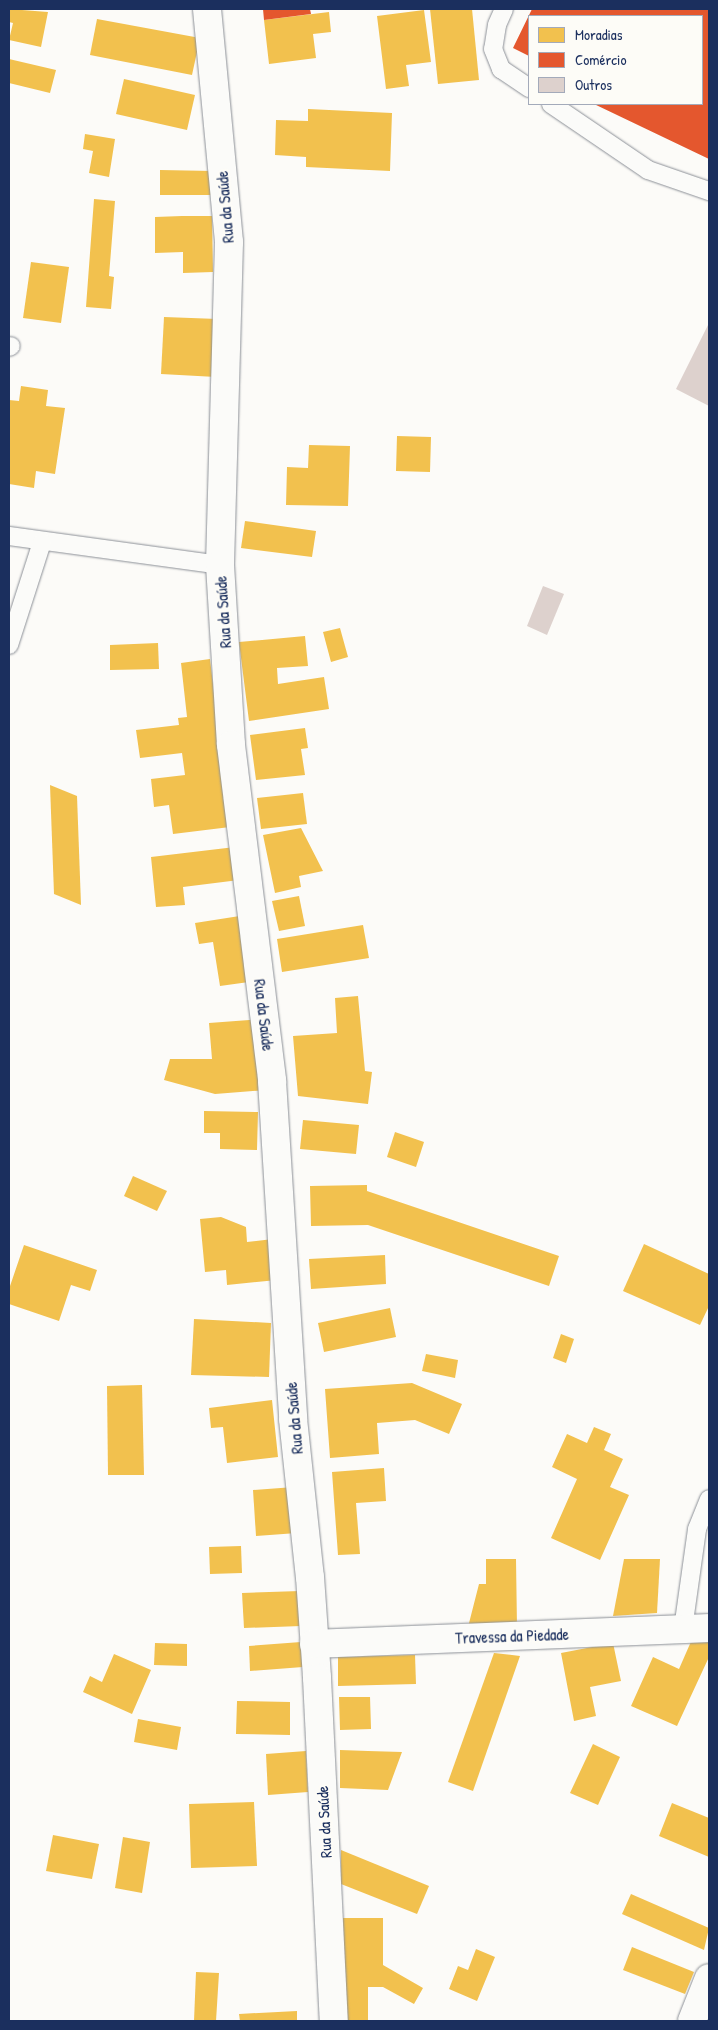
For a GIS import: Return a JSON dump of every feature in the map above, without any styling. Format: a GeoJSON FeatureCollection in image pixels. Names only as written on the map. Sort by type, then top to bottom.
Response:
{"type":"FeatureCollection","features":[{"type":"Feature","properties":{"kind":"street","name":"Rua da Saúde"},"geometry":{"type":"LineString","coordinates":[[207,9],[229,242],[220,565],[231,745],[272,1081],[293,1419],[314,1644],[334,2021]]}},
{"type":"Feature","properties":{"kind":"street","name":"Travessa da Piedade"},"geometry":{"type":"LineString","coordinates":[[314,1644],[696,1628]]}},
{"type":"Feature","properties":{"kind":"street"},"geometry":{"type":"LineString","coordinates":[[692,2021],[709,1978]]}},
{"type":"Feature","properties":{"kind":"lane"},"geometry":{"type":"LineString","coordinates":[[504,9],[497,25],[493,49],[502,69],[528,87]]}},
{"type":"Feature","properties":{"kind":"lane"},"geometry":{"type":"LineString","coordinates":[[553,105],[648,170],[709,191]]}},
{"type":"Feature","properties":{"kind":"lane"},"geometry":{"type":"LineString","coordinates":[[9,536],[220,565]]}},
{"type":"Feature","properties":{"kind":"lane"},"geometry":{"type":"LineString","coordinates":[[9,645],[42,542]]}},
{"type":"Feature","properties":{"kind":"lane"},"geometry":{"type":"LineString","coordinates":[[696,1628],[698,1529],[709,1499]]}},
{"type":"Feature","properties":{"kind":"building: Moradias"},"geometry":{"type":"Polygon","coordinates":[[[9,9],[48,12],[41,47],[9,40],[13,23],[9,22],[9,9]]]}},
{"type":"Feature","properties":{"kind":"building: Moradias"},"geometry":{"type":"Polygon","coordinates":[[[430,9],[472,9],[479,80],[438,84],[430,9]]]}},
{"type":"Feature","properties":{"kind":"building: Moradias"},"geometry":{"type":"Polygon","coordinates":[[[424,10],[431,62],[406,65],[409,86],[386,89],[377,16],[424,10]]]}},
{"type":"Feature","properties":{"kind":"building: Moradias"},"geometry":{"type":"Polygon","coordinates":[[[329,12],[331,32],[313,34],[316,58],[269,64],[264,20],[329,12]]]}},
{"type":"Feature","properties":{"kind":"building: Moradias"},"geometry":{"type":"Polygon","coordinates":[[[97,19],[200,38],[192,75],[90,55],[97,19]]]}},
{"type":"Feature","properties":{"kind":"building: Moradias"},"geometry":{"type":"Polygon","coordinates":[[[9,59],[56,70],[50,93],[9,83],[9,59]]]}},
{"type":"Feature","properties":{"kind":"building: Moradias"},"geometry":{"type":"Polygon","coordinates":[[[124,79],[195,95],[187,130],[116,114],[124,79]]]}},
{"type":"Feature","properties":{"kind":"building: Moradias"},"geometry":{"type":"Polygon","coordinates":[[[308,109],[392,113],[390,171],[306,167],[306,157],[275,155],[276,120],[308,121],[308,109]]]}},
{"type":"Feature","properties":{"kind":"building: Moradias"},"geometry":{"type":"Polygon","coordinates":[[[85,134],[115,139],[109,177],[89,173],[93,151],[83,149],[85,134]]]}},
{"type":"Feature","properties":{"kind":"building: Moradias"},"geometry":{"type":"Polygon","coordinates":[[[160,170],[213,171],[213,195],[160,195],[160,170]]]}},
{"type":"Feature","properties":{"kind":"building: Moradias"},"geometry":{"type":"Polygon","coordinates":[[[94,199],[115,201],[109,276],[114,277],[111,309],[86,307],[94,199]]]}},
{"type":"Feature","properties":{"kind":"building: Moradias"},"geometry":{"type":"Polygon","coordinates":[[[212,216],[213,272],[183,273],[183,252],[155,253],[155,217],[212,216]]]}},
{"type":"Feature","properties":{"kind":"building: Moradias"},"geometry":{"type":"Polygon","coordinates":[[[31,262],[69,267],[61,323],[23,318],[31,262]]]}},
{"type":"Feature","properties":{"kind":"building: Moradias"},"geometry":{"type":"Polygon","coordinates":[[[164,317],[218,319],[216,377],[161,374],[164,317]]]}},
{"type":"Feature","properties":{"kind":"building: Moradias"},"geometry":{"type":"Polygon","coordinates":[[[21,386],[48,390],[46,406],[65,408],[55,474],[36,471],[34,488],[9,484],[9,400],[19,401],[21,386]]]}},
{"type":"Feature","properties":{"kind":"building: Moradias"},"geometry":{"type":"Polygon","coordinates":[[[397,436],[431,437],[430,472],[396,471],[397,436]]]}},
{"type":"Feature","properties":{"kind":"building: Moradias"},"geometry":{"type":"Polygon","coordinates":[[[309,445],[350,446],[348,506],[286,505],[287,467],[308,468],[309,445]]]}},
{"type":"Feature","properties":{"kind":"building: Moradias"},"geometry":{"type":"Polygon","coordinates":[[[245,521],[316,531],[312,557],[241,548],[245,521]]]}},
{"type":"Feature","properties":{"kind":"building: Moradias"},"geometry":{"type":"Polygon","coordinates":[[[340,628],[348,657],[331,662],[323,632],[340,628]]]}},
{"type":"Feature","properties":{"kind":"building: Moradias"},"geometry":{"type":"Polygon","coordinates":[[[305,636],[308,666],[277,668],[278,684],[324,677],[329,709],[249,721],[239,642],[305,636]]]}},
{"type":"Feature","properties":{"kind":"building: Moradias"},"geometry":{"type":"Polygon","coordinates":[[[158,643],[159,669],[110,670],[110,645],[158,643]]]}},
{"type":"Feature","properties":{"kind":"building: Moradias"},"geometry":{"type":"Polygon","coordinates":[[[210,659],[230,827],[173,834],[169,805],[154,807],[151,779],[185,775],[182,753],[140,758],[136,730],[179,725],[178,718],[187,717],[181,663],[210,659]]]}},
{"type":"Feature","properties":{"kind":"building: Moradias"},"geometry":{"type":"Polygon","coordinates":[[[305,728],[308,748],[301,749],[305,775],[256,780],[250,735],[305,728]]]}},
{"type":"Feature","properties":{"kind":"building: Moradias"},"geometry":{"type":"Polygon","coordinates":[[[50,785],[77,796],[81,905],[54,894],[50,785]]]}},
{"type":"Feature","properties":{"kind":"building: Moradias"},"geometry":{"type":"Polygon","coordinates":[[[303,793],[307,824],[261,829],[257,798],[303,793]]]}},
{"type":"Feature","properties":{"kind":"building: Moradias"},"geometry":{"type":"Polygon","coordinates":[[[301,828],[323,871],[299,876],[301,887],[275,893],[263,835],[301,828]]]}},
{"type":"Feature","properties":{"kind":"building: Moradias"},"geometry":{"type":"Polygon","coordinates":[[[235,847],[239,880],[183,887],[185,905],[156,907],[151,857],[235,847]]]}},
{"type":"Feature","properties":{"kind":"building: Moradias"},"geometry":{"type":"Polygon","coordinates":[[[299,896],[305,926],[279,931],[272,901],[299,896]]]}},
{"type":"Feature","properties":{"kind":"building: Moradias"},"geometry":{"type":"Polygon","coordinates":[[[246,915],[256,981],[220,986],[213,942],[199,944],[195,923],[246,915]]]}},
{"type":"Feature","properties":{"kind":"building: Moradias"},"geometry":{"type":"Polygon","coordinates":[[[363,925],[369,958],[282,972],[277,939],[363,925]]]}},
{"type":"Feature","properties":{"kind":"building: Moradias"},"geometry":{"type":"Polygon","coordinates":[[[358,996],[365,1071],[372,1072],[368,1104],[298,1096],[293,1036],[337,1033],[335,998],[358,996]]]}},
{"type":"Feature","properties":{"kind":"building: Moradias"},"geometry":{"type":"Polygon","coordinates":[[[261,1019],[267,1090],[215,1094],[164,1080],[170,1059],[212,1059],[209,1023],[261,1019]]]}},
{"type":"Feature","properties":{"kind":"building: Moradias"},"geometry":{"type":"Polygon","coordinates":[[[204,1111],[258,1112],[257,1150],[220,1149],[220,1133],[204,1133],[204,1111]]]}},
{"type":"Feature","properties":{"kind":"building: Moradias"},"geometry":{"type":"Polygon","coordinates":[[[303,1120],[359,1125],[356,1154],[300,1149],[303,1120]]]}},
{"type":"Feature","properties":{"kind":"building: Moradias"},"geometry":{"type":"Polygon","coordinates":[[[395,1132],[424,1142],[416,1167],[387,1157],[395,1132]]]}},
{"type":"Feature","properties":{"kind":"building: Moradias"},"geometry":{"type":"Polygon","coordinates":[[[133,1176],[167,1191],[157,1211],[124,1196],[133,1176]]]}},
{"type":"Feature","properties":{"kind":"building: Moradias"},"geometry":{"type":"Polygon","coordinates":[[[367,1185],[367,1191],[559,1256],[549,1286],[368,1225],[311,1226],[310,1186],[367,1185]]]}},
{"type":"Feature","properties":{"kind":"building: Moradias"},"geometry":{"type":"Polygon","coordinates":[[[221,1217],[246,1227],[247,1242],[273,1239],[277,1280],[227,1285],[226,1270],[205,1272],[200,1219],[221,1217]]]}},
{"type":"Feature","properties":{"kind":"building: Moradias"},"geometry":{"type":"Polygon","coordinates":[[[644,1244],[709,1274],[709,1306],[700,1325],[623,1291],[644,1244]]]}},
{"type":"Feature","properties":{"kind":"building: Moradias"},"geometry":{"type":"Polygon","coordinates":[[[24,1245],[97,1270],[90,1291],[71,1285],[59,1321],[9,1304],[9,1289],[24,1245]]]}},
{"type":"Feature","properties":{"kind":"building: Moradias"},"geometry":{"type":"Polygon","coordinates":[[[385,1255],[386,1284],[311,1289],[309,1259],[385,1255]]]}},
{"type":"Feature","properties":{"kind":"building: Moradias"},"geometry":{"type":"Polygon","coordinates":[[[390,1308],[396,1337],[324,1352],[318,1323],[390,1308]]]}},
{"type":"Feature","properties":{"kind":"building: Moradias"},"geometry":{"type":"Polygon","coordinates":[[[194,1319],[271,1323],[269,1377],[191,1375],[194,1319]]]}},
{"type":"Feature","properties":{"kind":"building: Moradias"},"geometry":{"type":"Polygon","coordinates":[[[561,1334],[574,1339],[566,1363],[553,1358],[561,1334]]]}},
{"type":"Feature","properties":{"kind":"building: Moradias"},"geometry":{"type":"Polygon","coordinates":[[[426,1354],[458,1360],[455,1378],[422,1371],[426,1354]]]}},
{"type":"Feature","properties":{"kind":"building: Moradias"},"geometry":{"type":"Polygon","coordinates":[[[412,1383],[462,1404],[449,1434],[415,1420],[377,1423],[379,1454],[330,1458],[325,1389],[412,1383]]]}},
{"type":"Feature","properties":{"kind":"building: Moradias"},"geometry":{"type":"Polygon","coordinates":[[[142,1385],[144,1475],[108,1475],[107,1386],[142,1385]]]}},
{"type":"Feature","properties":{"kind":"building: Moradias"},"geometry":{"type":"Polygon","coordinates":[[[272,1400],[278,1457],[227,1463],[223,1427],[211,1428],[209,1408],[272,1400]]]}},
{"type":"Feature","properties":{"kind":"building: Moradias"},"geometry":{"type":"Polygon","coordinates":[[[594,1427],[611,1434],[604,1450],[623,1459],[610,1487],[629,1495],[600,1560],[551,1538],[577,1479],[552,1467],[567,1434],[587,1443],[594,1427]]]}},
{"type":"Feature","properties":{"kind":"building: Moradias"},"geometry":{"type":"Polygon","coordinates":[[[384,1468],[386,1501],[356,1503],[360,1554],[338,1555],[332,1472],[384,1468]]]}},
{"type":"Feature","properties":{"kind":"building: Moradias"},"geometry":{"type":"Polygon","coordinates":[[[294,1487],[297,1533],[256,1536],[253,1490],[294,1487]]]}},
{"type":"Feature","properties":{"kind":"building: Moradias"},"geometry":{"type":"Polygon","coordinates":[[[241,1546],[242,1573],[210,1574],[209,1547],[241,1546]]]}},
{"type":"Feature","properties":{"kind":"building: Moradias"},"geometry":{"type":"Polygon","coordinates":[[[486,1559],[516,1559],[517,1627],[468,1627],[479,1584],[486,1584],[486,1559]]]}},
{"type":"Feature","properties":{"kind":"building: Moradias"},"geometry":{"type":"Polygon","coordinates":[[[624,1559],[660,1559],[657,1613],[613,1616],[624,1559]]]}},
{"type":"Feature","properties":{"kind":"building: Moradias"},"geometry":{"type":"Polygon","coordinates":[[[300,1591],[301,1626],[244,1628],[242,1593],[300,1591]]]}},
{"type":"Feature","properties":{"kind":"building: Moradias"},"geometry":{"type":"Polygon","coordinates":[[[693,1637],[709,1638],[709,1657],[677,1726],[631,1706],[653,1657],[679,1669],[693,1637]]]}},
{"type":"Feature","properties":{"kind":"building: Moradias"},"geometry":{"type":"Polygon","coordinates":[[[301,1642],[303,1667],[250,1671],[249,1646],[301,1642]]]}},
{"type":"Feature","properties":{"kind":"building: Moradias"},"geometry":{"type":"Polygon","coordinates":[[[155,1643],[187,1644],[187,1666],[154,1665],[155,1643]]]}},
{"type":"Feature","properties":{"kind":"building: Moradias"},"geometry":{"type":"Polygon","coordinates":[[[613,1643],[621,1681],[590,1687],[596,1716],[574,1721],[561,1653],[613,1643]]]}},
{"type":"Feature","properties":{"kind":"building: Moradias"},"geometry":{"type":"Polygon","coordinates":[[[494,1653],[520,1656],[473,1791],[448,1782],[494,1653]]]}},
{"type":"Feature","properties":{"kind":"building: Moradias"},"geometry":{"type":"Polygon","coordinates":[[[114,1654],[151,1670],[132,1714],[83,1692],[90,1676],[102,1682],[114,1654]]]}},
{"type":"Feature","properties":{"kind":"building: Moradias"},"geometry":{"type":"Polygon","coordinates":[[[415,1655],[416,1684],[338,1686],[338,1657],[415,1655]]]}},
{"type":"Feature","properties":{"kind":"building: Moradias"},"geometry":{"type":"Polygon","coordinates":[[[339,1697],[370,1697],[371,1729],[340,1730],[339,1697]]]}},
{"type":"Feature","properties":{"kind":"building: Moradias"},"geometry":{"type":"Polygon","coordinates":[[[237,1701],[290,1702],[290,1735],[236,1734],[237,1701]]]}},
{"type":"Feature","properties":{"kind":"building: Moradias"},"geometry":{"type":"Polygon","coordinates":[[[138,1719],[181,1727],[177,1750],[134,1742],[138,1719]]]}},
{"type":"Feature","properties":{"kind":"building: Moradias"},"geometry":{"type":"Polygon","coordinates":[[[593,1744],[620,1757],[598,1805],[570,1793],[593,1744]]]}},
{"type":"Feature","properties":{"kind":"building: Moradias"},"geometry":{"type":"Polygon","coordinates":[[[340,1750],[402,1752],[388,1790],[340,1788],[340,1750]]]}},
{"type":"Feature","properties":{"kind":"building: Moradias"},"geometry":{"type":"Polygon","coordinates":[[[306,1751],[308,1792],[268,1795],[266,1754],[306,1751]]]}},
{"type":"Feature","properties":{"kind":"building: Moradias"},"geometry":{"type":"Polygon","coordinates":[[[254,1802],[257,1866],[191,1868],[189,1804],[254,1802]]]}},
{"type":"Feature","properties":{"kind":"building: Moradias"},"geometry":{"type":"Polygon","coordinates":[[[672,1803],[709,1818],[709,1857],[659,1836],[672,1803]]]}},
{"type":"Feature","properties":{"kind":"building: Moradias"},"geometry":{"type":"Polygon","coordinates":[[[53,1835],[99,1844],[92,1879],[46,1871],[53,1835]]]}},
{"type":"Feature","properties":{"kind":"building: Moradias"},"geometry":{"type":"Polygon","coordinates":[[[123,1837],[150,1842],[142,1893],[115,1888],[123,1837]]]}},
{"type":"Feature","properties":{"kind":"building: Moradias"},"geometry":{"type":"Polygon","coordinates":[[[341,1850],[429,1886],[417,1914],[341,1884],[341,1850]]]}},
{"type":"Feature","properties":{"kind":"building: Moradias"},"geometry":{"type":"Polygon","coordinates":[[[631,1894],[709,1928],[704,1950],[622,1914],[631,1894]]]}},
{"type":"Feature","properties":{"kind":"building: Moradias"},"geometry":{"type":"Polygon","coordinates":[[[343,1918],[383,1918],[383,1965],[423,1988],[414,2004],[383,1987],[368,1987],[368,2021],[344,2021],[343,1918]]]}},
{"type":"Feature","properties":{"kind":"building: Moradias"},"geometry":{"type":"Polygon","coordinates":[[[632,1947],[694,1972],[685,1994],[623,1970],[632,1947]]]}},
{"type":"Feature","properties":{"kind":"building: Moradias"},"geometry":{"type":"Polygon","coordinates":[[[476,1949],[495,1957],[477,2001],[449,1989],[458,1966],[468,1970],[476,1949]]]}},
{"type":"Feature","properties":{"kind":"building: Moradias"},"geometry":{"type":"Polygon","coordinates":[[[196,1972],[219,1973],[216,2021],[194,2021],[196,1972]]]}},
{"type":"Feature","properties":{"kind":"building: Moradias"},"geometry":{"type":"Polygon","coordinates":[[[297,2011],[297,2021],[240,2021],[239,2014],[297,2011]]]}},
{"type":"Feature","properties":{"kind":"building: Comércio"},"geometry":{"type":"Polygon","coordinates":[[[263,9],[310,9],[311,14],[264,20],[263,9]]]}},
{"type":"Feature","properties":{"kind":"building: Comércio"},"geometry":{"type":"Polygon","coordinates":[[[532,9],[709,9],[709,159],[596,105],[703,105],[703,15],[529,15],[532,9]]]}},
{"type":"Feature","properties":{"kind":"building: Comércio"},"geometry":{"type":"Polygon","coordinates":[[[528,17],[528,56],[513,48],[528,17]]]}},
{"type":"Feature","properties":{"kind":"building: Outros"},"geometry":{"type":"Polygon","coordinates":[[[709,323],[709,406],[676,389],[709,323]]]}},
{"type":"Feature","properties":{"kind":"building: Outros"},"geometry":{"type":"Polygon","coordinates":[[[543,586],[564,594],[547,635],[527,626],[543,586]]]}}]}
